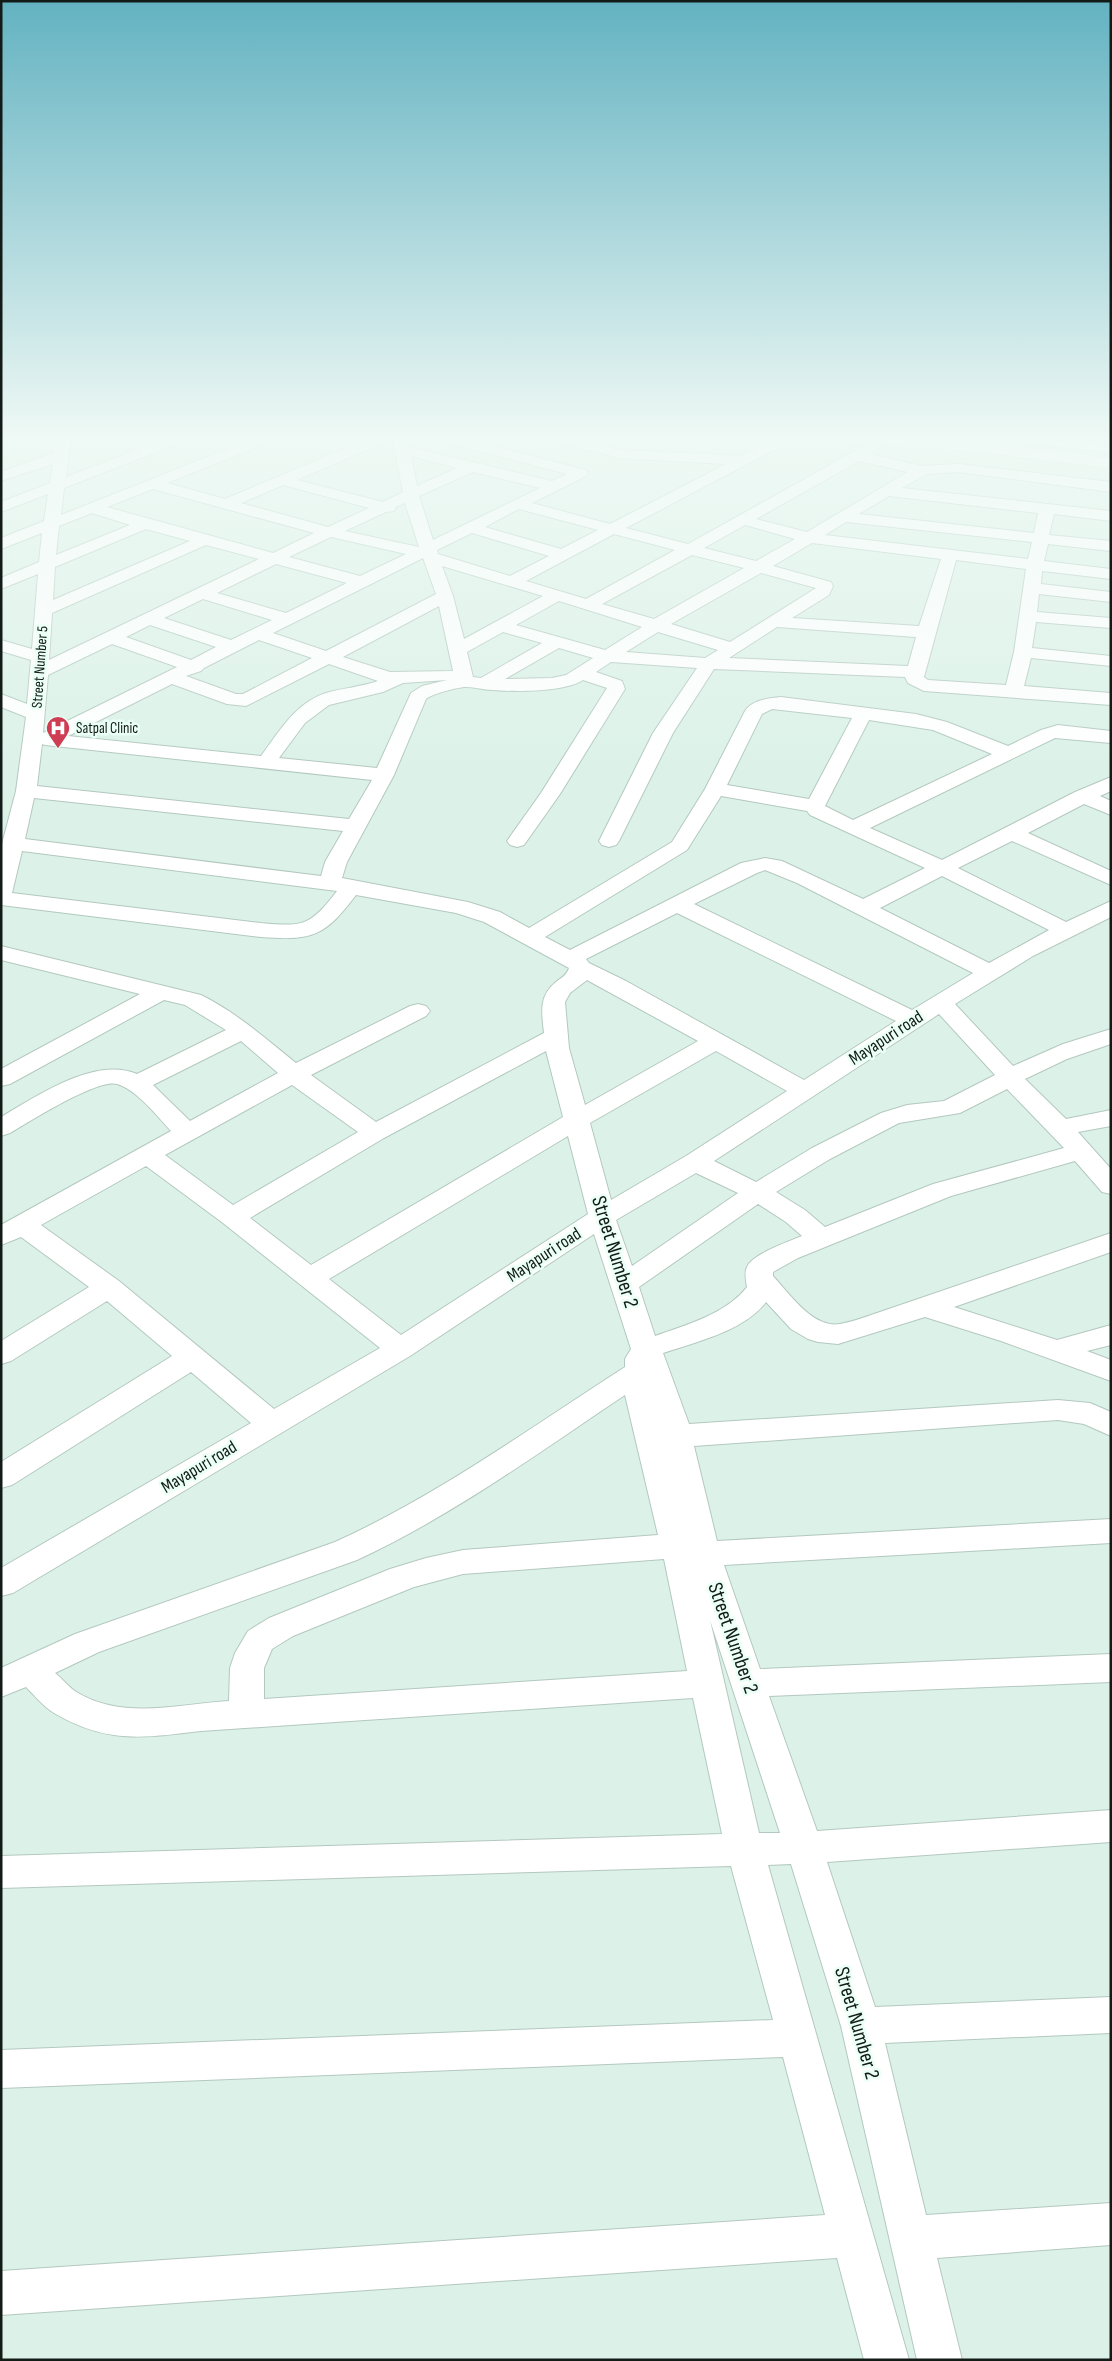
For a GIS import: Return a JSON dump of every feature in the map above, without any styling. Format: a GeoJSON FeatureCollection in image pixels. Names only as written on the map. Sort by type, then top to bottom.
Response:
{"type":"FeatureCollection","features":[{"type":"Feature","properties":{"kind":"street","name":"Street Number 5"},"geometry":{"type":"LineString","coordinates":[[1,896],[39,738],[36,714],[50,547]]}},
{"type":"Feature","properties":{"kind":"street"},"geometry":{"type":"LineString","coordinates":[[1,584],[90,547]]}},
{"type":"Feature","properties":{"kind":"street"},"geometry":{"type":"LineString","coordinates":[[44,610],[188,547]]}},
{"type":"Feature","properties":{"kind":"street"},"geometry":{"type":"LineString","coordinates":[[231,547],[363,582]]}},
{"type":"Feature","properties":{"kind":"street"},"geometry":{"type":"LineString","coordinates":[[1,645],[40,665],[112,638],[298,547]]}},
{"type":"Feature","properties":{"kind":"street"},"geometry":{"type":"LineString","coordinates":[[400,547],[427,553],[511,582],[730,648]]}},
{"type":"Feature","properties":{"kind":"street"},"geometry":{"type":"LineString","coordinates":[[425,547],[445,596],[459,649],[463,678]]}},
{"type":"Feature","properties":{"kind":"street"},"geometry":{"type":"LineString","coordinates":[[39,738],[173,678],[288,619],[437,547]]}},
{"type":"Feature","properties":{"kind":"street"},"geometry":{"type":"LineString","coordinates":[[537,547],[563,555]]}},
{"type":"Feature","properties":{"kind":"street"},"geometry":{"type":"LineString","coordinates":[[511,582],[577,547]]}},
{"type":"Feature","properties":{"kind":"street"},"geometry":{"type":"LineString","coordinates":[[609,841],[663,733],[709,663],[823,591],[825,586],[683,547]]}},
{"type":"Feature","properties":{"kind":"street"},"geometry":{"type":"LineString","coordinates":[[587,605],[693,547]]}},
{"type":"Feature","properties":{"kind":"street"},"geometry":{"type":"LineString","coordinates":[[259,634],[376,675],[396,679],[463,678],[483,684],[560,683],[582,674],[656,626],[792,547]]}},
{"type":"Feature","properties":{"kind":"street"},"geometry":{"type":"LineString","coordinates":[[885,547],[1111,574]]}},
{"type":"Feature","properties":{"kind":"street"},"geometry":{"type":"LineString","coordinates":[[1014,691],[1023,652],[1035,565],[1040,547]]}},
{"type":"Feature","properties":{"kind":"street"},"geometry":{"type":"LineString","coordinates":[[950,555],[914,672],[914,680],[924,685],[1111,699]]}},
{"type":"Feature","properties":{"kind":"street"},"geometry":{"type":"LineString","coordinates":[[1032,588],[1111,597]]}},
{"type":"Feature","properties":{"kind":"street"},"geometry":{"type":"LineString","coordinates":[[204,594],[288,619]]}},
{"type":"Feature","properties":{"kind":"street"},"geometry":{"type":"LineString","coordinates":[[173,678],[242,701],[250,699],[445,596]]}},
{"type":"Feature","properties":{"kind":"street"},"geometry":{"type":"LineString","coordinates":[[459,649],[556,596]]}},
{"type":"Feature","properties":{"kind":"street"},"geometry":{"type":"LineString","coordinates":[[1028,616],[1111,623]]}},
{"type":"Feature","properties":{"kind":"street"},"geometry":{"type":"LineString","coordinates":[[151,620],[233,647]]}},
{"type":"Feature","properties":{"kind":"street"},"geometry":{"type":"LineString","coordinates":[[775,622],[926,632]]}},
{"type":"Feature","properties":{"kind":"street"},"geometry":{"type":"LineString","coordinates":[[502,626],[554,643],[607,656],[709,663],[914,672]]}},
{"type":"Feature","properties":{"kind":"street"},"geometry":{"type":"LineString","coordinates":[[112,638],[195,667]]}},
{"type":"Feature","properties":{"kind":"street"},"geometry":{"type":"LineString","coordinates":[[483,684],[554,643]]}},
{"type":"Feature","properties":{"kind":"street"},"geometry":{"type":"LineString","coordinates":[[1023,652],[1111,660]]}},
{"type":"Feature","properties":{"kind":"street"},"geometry":{"type":"LineString","coordinates":[[517,841],[550,794],[616,689],[616,685],[611,682],[582,674]]}},
{"type":"Feature","properties":{"kind":"street"},"geometry":{"type":"LineString","coordinates":[[345,886],[333,883],[330,875],[384,775],[420,694],[463,678]]}},
{"type":"Feature","properties":{"kind":"street"},"geometry":{"type":"LineString","coordinates":[[267,761],[312,706],[331,698],[376,690],[396,679]]}},
{"type":"Feature","properties":{"kind":"street"},"geometry":{"type":"LineString","coordinates":[[1,700],[36,714]]}},
{"type":"Feature","properties":{"kind":"street"},"geometry":{"type":"LineString","coordinates":[[537,941],[680,846],[715,789],[754,711],[762,706],[781,703],[864,712],[940,726],[1008,753]]}},
{"type":"Feature","properties":{"kind":"street"},"geometry":{"type":"LineString","coordinates":[[815,806],[864,712]]}},
{"type":"Feature","properties":{"kind":"street"},"geometry":{"type":"LineString","coordinates":[[853,828],[1038,738],[1058,731],[1111,737]]}},
{"type":"Feature","properties":{"kind":"street"},"geometry":{"type":"LineString","coordinates":[[39,738],[384,775]]}},
{"type":"Feature","properties":{"kind":"street"},"geometry":{"type":"LineString","coordinates":[[862,908],[940,867],[1111,783]]}},
{"type":"Feature","properties":{"kind":"street"},"geometry":{"type":"LineString","coordinates":[[715,789],[815,806]]}},
{"type":"Feature","properties":{"kind":"street"},"geometry":{"type":"LineString","coordinates":[[26,791],[355,826]]}},
{"type":"Feature","properties":{"kind":"street"},"geometry":{"type":"LineString","coordinates":[[1082,796],[1111,809]]}},
{"type":"Feature","properties":{"kind":"street"},"geometry":{"type":"LineString","coordinates":[[815,806],[817,811],[940,867],[1066,930]]}},
{"type":"Feature","properties":{"kind":"street"},"geometry":{"type":"LineString","coordinates":[[1011,832],[1111,879]]}},
{"type":"Feature","properties":{"kind":"street"},"geometry":{"type":"LineString","coordinates":[[12,844],[345,886],[460,907],[492,917],[805,1090]]}},
{"type":"Feature","properties":{"kind":"street"},"geometry":{"type":"LineString","coordinates":[[575,963],[735,874],[765,864],[784,868],[990,973]]}},
{"type":"Feature","properties":{"kind":"street"},"geometry":{"type":"LineString","coordinates":[[1,896],[261,930],[301,933],[310,931],[325,921],[345,886]]}},
{"type":"Feature","properties":{"kind":"street"},"geometry":{"type":"LineString","coordinates":[[679,905],[913,1020]]}},
{"type":"Feature","properties":{"kind":"street","name":"Mayapuri road"},"geometry":{"type":"LineString","coordinates":[[1,1584],[400,1349],[602,1217],[695,1162],[913,1020],[990,973],[1066,930],[1111,908]]}},
{"type":"Feature","properties":{"kind":"street"},"geometry":{"type":"LineString","coordinates":[[1,953],[193,1000],[209,1007],[242,1031],[294,1074],[375,1133]]}},
{"type":"Feature","properties":{"kind":"street","name":"Street Number 2"},"geometry":{"type":"LineString","coordinates":[[575,963],[579,975],[561,989],[553,1002],[556,1036],[602,1217],[624,1284],[642,1360],[652,1359],[671,1413],[676,1436],[690,1550],[748,1683],[804,1848],[861,2026],[940,2360]]}},
{"type":"Feature","properties":{"kind":"street"},"geometry":{"type":"LineString","coordinates":[[1,1079],[161,992]]}},
{"type":"Feature","properties":{"kind":"street"},"geometry":{"type":"LineString","coordinates":[[941,1003],[1061,1128],[1111,1186]]}},
{"type":"Feature","properties":{"kind":"street"},"geometry":{"type":"LineString","coordinates":[[11,1231],[294,1074],[418,1012]]}},
{"type":"Feature","properties":{"kind":"street"},"geometry":{"type":"LineString","coordinates":[[137,1084],[242,1031]]}},
{"type":"Feature","properties":{"kind":"street"},"geometry":{"type":"LineString","coordinates":[[232,1217],[375,1133],[556,1036]]}},
{"type":"Feature","properties":{"kind":"street"},"geometry":{"type":"LineString","coordinates":[[624,1284],[756,1194],[888,1118],[911,1111],[946,1110],[977,1097],[1010,1077],[1063,1051],[1111,1036]]}},
{"type":"Feature","properties":{"kind":"street"},"geometry":{"type":"LineString","coordinates":[[310,1278],[578,1119],[716,1041]]}},
{"type":"Feature","properties":{"kind":"street"},"geometry":{"type":"LineString","coordinates":[[1,1128],[62,1094],[107,1075],[121,1076],[137,1084],[187,1132]]}},
{"type":"Feature","properties":{"kind":"street"},"geometry":{"type":"LineString","coordinates":[[1061,1128],[1111,1118]]}},
{"type":"Feature","properties":{"kind":"street"},"geometry":{"type":"LineString","coordinates":[[15,1676],[87,1643],[346,1551],[381,1535],[446,1498],[588,1407],[642,1360],[732,1314],[756,1298],[761,1288],[758,1278],[760,1268],[772,1259],[942,1190],[1082,1151]]}},
{"type":"Feature","properties":{"kind":"street"},"geometry":{"type":"LineString","coordinates":[[148,1155],[232,1217],[400,1349]]}},
{"type":"Feature","properties":{"kind":"street"},"geometry":{"type":"LineString","coordinates":[[695,1162],[800,1219],[813,1230],[820,1240]]}},
{"type":"Feature","properties":{"kind":"street"},"geometry":{"type":"LineString","coordinates":[[11,1231],[62,1252],[109,1287],[191,1358],[272,1424]]}},
{"type":"Feature","properties":{"kind":"street"},"geometry":{"type":"LineString","coordinates":[[758,1278],[801,1322],[818,1332],[850,1332],[1111,1242]]}},
{"type":"Feature","properties":{"kind":"street"},"geometry":{"type":"LineString","coordinates":[[1,1354],[109,1287]]}},
{"type":"Feature","properties":{"kind":"street"},"geometry":{"type":"LineString","coordinates":[[924,1307],[1058,1350],[1111,1370]]}},
{"type":"Feature","properties":{"kind":"street"},"geometry":{"type":"LineString","coordinates":[[1058,1350],[1111,1334]]}},
{"type":"Feature","properties":{"kind":"street"},"geometry":{"type":"LineString","coordinates":[[1,1477],[191,1358]]}},
{"type":"Feature","properties":{"kind":"street"},"geometry":{"type":"LineString","coordinates":[[642,1360],[638,1387],[690,1550],[707,1683],[745,1850],[887,2360]]}},
{"type":"Feature","properties":{"kind":"street"},"geometry":{"type":"LineString","coordinates":[[676,1436],[1058,1410],[1090,1414],[1111,1425]]}},
{"type":"Feature","properties":{"kind":"street"},"geometry":{"type":"LineString","coordinates":[[246,1714],[247,1668],[252,1653],[260,1640],[281,1627],[402,1578],[426,1570],[463,1562],[1111,1530]]}},
{"type":"Feature","properties":{"kind":"street"},"geometry":{"type":"LineString","coordinates":[[748,1683],[1111,1668]]}},
{"type":"Feature","properties":{"kind":"street"},"geometry":{"type":"LineString","coordinates":[[15,1676],[65,1703],[107,1721],[138,1724],[246,1714],[707,1683]]}},
{"type":"Feature","properties":{"kind":"street"},"geometry":{"type":"LineString","coordinates":[[1,1872],[804,1848],[1111,1826]]}},
{"type":"Feature","properties":{"kind":"street"},"geometry":{"type":"LineString","coordinates":[[861,2026],[1111,2015]]}},
{"type":"Feature","properties":{"kind":"street"},"geometry":{"type":"LineString","coordinates":[[1,2069],[797,2038]]}},
{"type":"Feature","properties":{"kind":"street"},"geometry":{"type":"LineString","coordinates":[[910,2238],[1111,2224]]}},
{"type":"Feature","properties":{"kind":"street"},"geometry":{"type":"LineString","coordinates":[[1,2293],[852,2235]]}},
{"type":"Feature","properties":{"kind":"place","name":"Satpal Clinic"},"geometry":{"type":"Point","coordinates":[58,749]}}]}
